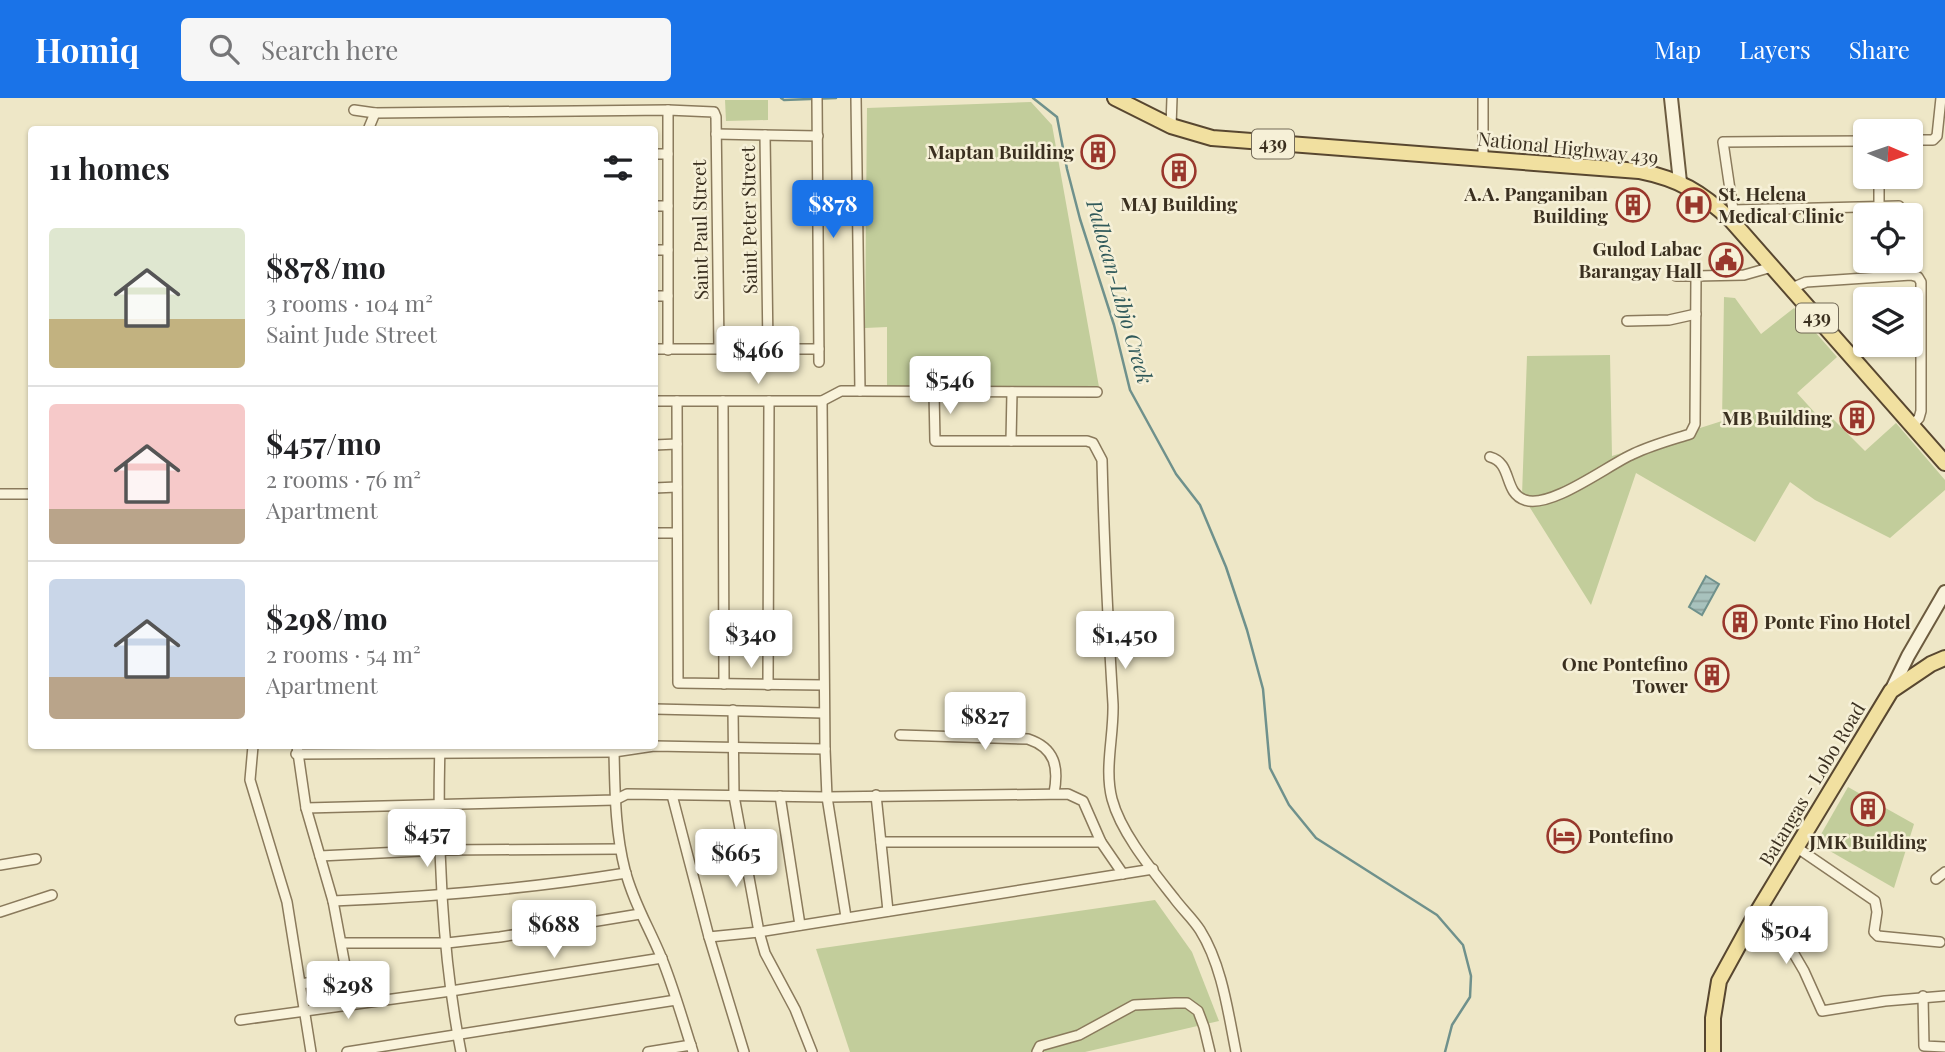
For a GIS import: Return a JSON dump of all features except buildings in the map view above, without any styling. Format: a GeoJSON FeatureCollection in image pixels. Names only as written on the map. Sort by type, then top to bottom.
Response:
{"type":"FeatureCollection","features":[{"type":"Feature","properties":{"kind":"main road","name":"National Highway 439"},"geometry":{"type":"LineString","coordinates":[[1115,98],[1171,126],[1212,138],[1639,171],[1680,181],[1732,215],[1772,267],[1945,463]]}},
{"type":"Feature","properties":{"kind":"main road"},"geometry":{"type":"LineString","coordinates":[[1671,98],[1680,181]]}},
{"type":"Feature","properties":{"kind":"main road"},"geometry":{"type":"LineString","coordinates":[[1891,691],[1945,592]]}},
{"type":"Feature","properties":{"kind":"main road"},"geometry":{"type":"LineString","coordinates":[[1891,691],[1931,664],[1945,658]]}},
{"type":"Feature","properties":{"kind":"main road","name":"Batangas - Lobo Road"},"geometry":{"type":"LineString","coordinates":[[1713,1052],[1713,1018],[1719,981],[1753,919],[1891,691]]}},
{"type":"Feature","properties":{"kind":"street"},"geometry":{"type":"LineString","coordinates":[[817,98],[820,362]]}},
{"type":"Feature","properties":{"kind":"street"},"geometry":{"type":"LineString","coordinates":[[856,98],[860,391]]}},
{"type":"Feature","properties":{"kind":"street"},"geometry":{"type":"LineString","coordinates":[[1171,126],[1172,98]]}},
{"type":"Feature","properties":{"kind":"street"},"geometry":{"type":"LineString","coordinates":[[1483,98],[1483,159]]}},
{"type":"Feature","properties":{"kind":"street"},"geometry":{"type":"LineString","coordinates":[[1923,140],[1933,140],[1937,136],[1941,98]]}},
{"type":"Feature","properties":{"kind":"street"},"geometry":{"type":"LineString","coordinates":[[354,110],[375,113],[668,110],[668,349]]}},
{"type":"Feature","properties":{"kind":"street","name":"Saint Paul Street"},"geometry":{"type":"LineString","coordinates":[[668,110],[714,112],[719,349]]}},
{"type":"Feature","properties":{"kind":"street"},"geometry":{"type":"LineString","coordinates":[[370,126],[375,113]]}},
{"type":"Feature","properties":{"kind":"street"},"geometry":{"type":"LineString","coordinates":[[716,134],[818,136]]}},
{"type":"Feature","properties":{"kind":"street","name":"Saint Peter Street"},"geometry":{"type":"LineString","coordinates":[[765,135],[768,348]]}},
{"type":"Feature","properties":{"kind":"street"},"geometry":{"type":"LineString","coordinates":[[1853,141],[1723,142],[1732,215],[1853,208]]}},
{"type":"Feature","properties":{"kind":"street"},"geometry":{"type":"LineString","coordinates":[[658,154],[668,154]]}},
{"type":"Feature","properties":{"kind":"street"},"geometry":{"type":"LineString","coordinates":[[658,206],[668,206]]}},
{"type":"Feature","properties":{"kind":"street"},"geometry":{"type":"LineString","coordinates":[[658,250],[668,250]]}},
{"type":"Feature","properties":{"kind":"street"},"geometry":{"type":"LineString","coordinates":[[1676,276],[1744,275],[1772,267]]}},
{"type":"Feature","properties":{"kind":"street"},"geometry":{"type":"LineString","coordinates":[[1792,288],[1806,282],[1912,275],[1918,277],[1921,282],[1921,411],[1912,426]]}},
{"type":"Feature","properties":{"kind":"street"},"geometry":{"type":"LineString","coordinates":[[1490,457],[1498,459],[1504,466],[1513,493],[1522,500],[1534,503],[1561,493],[1632,454],[1690,434],[1695,424],[1696,276]]}},
{"type":"Feature","properties":{"kind":"street"},"geometry":{"type":"LineString","coordinates":[[658,296],[668,296]]}},
{"type":"Feature","properties":{"kind":"street"},"geometry":{"type":"LineString","coordinates":[[1627,321],[1669,320],[1696,314]]}},
{"type":"Feature","properties":{"kind":"street"},"geometry":{"type":"LineString","coordinates":[[658,349],[819,349]]}},
{"type":"Feature","properties":{"kind":"street"},"geometry":{"type":"LineString","coordinates":[[658,401],[822,401],[841,391],[1097,392]]}},
{"type":"Feature","properties":{"kind":"street"},"geometry":{"type":"LineString","coordinates":[[934,392],[935,441],[1087,441],[1093,443],[1102,460],[1106,602],[1113,707],[1108,773],[1112,800],[1124,828],[1199,929],[1211,951],[1236,1052]]}},
{"type":"Feature","properties":{"kind":"street"},"geometry":{"type":"LineString","coordinates":[[1011,441],[1012,392]]}},
{"type":"Feature","properties":{"kind":"street"},"geometry":{"type":"LineString","coordinates":[[677,401],[678,683],[823,685]]}},
{"type":"Feature","properties":{"kind":"street"},"geometry":{"type":"LineString","coordinates":[[723,401],[724,684]]}},
{"type":"Feature","properties":{"kind":"street"},"geometry":{"type":"LineString","coordinates":[[768,685],[769,401]]}},
{"type":"Feature","properties":{"kind":"street"},"geometry":{"type":"LineString","coordinates":[[822,401],[823,713],[827,797],[846,917]]}},
{"type":"Feature","properties":{"kind":"street"},"geometry":{"type":"LineString","coordinates":[[658,444],[677,444]]}},
{"type":"Feature","properties":{"kind":"street"},"geometry":{"type":"LineString","coordinates":[[658,488],[677,487]]}},
{"type":"Feature","properties":{"kind":"street"},"geometry":{"type":"LineString","coordinates":[[0,494],[28,494]]}},
{"type":"Feature","properties":{"kind":"street"},"geometry":{"type":"LineString","coordinates":[[658,533],[677,533]]}},
{"type":"Feature","properties":{"kind":"street"},"geometry":{"type":"LineString","coordinates":[[658,709],[823,713]]}},
{"type":"Feature","properties":{"kind":"street"},"geometry":{"type":"LineString","coordinates":[[733,710],[734,796],[759,932],[765,953],[795,1009],[812,1052]]}},
{"type":"Feature","properties":{"kind":"street"},"geometry":{"type":"LineString","coordinates":[[900,735],[1028,739],[1042,744],[1055,761],[1054,793]]}},
{"type":"Feature","properties":{"kind":"street"},"geometry":{"type":"LineString","coordinates":[[658,747],[825,749]]}},
{"type":"Feature","properties":{"kind":"street"},"geometry":{"type":"LineString","coordinates":[[253,749],[250,780],[286,902],[312,1052]]}},
{"type":"Feature","properties":{"kind":"street"},"geometry":{"type":"LineString","coordinates":[[301,984],[347,976],[332,901],[306,808],[297,750],[614,752],[638,749]]}},
{"type":"Feature","properties":{"kind":"street"},"geometry":{"type":"LineString","coordinates":[[440,750],[443,896],[451,991],[461,1052]]}},
{"type":"Feature","properties":{"kind":"street"},"geometry":{"type":"LineString","coordinates":[[614,752],[615,800],[620,849],[626,873],[640,914],[662,958],[692,1049],[648,1052]]}},
{"type":"Feature","properties":{"kind":"street"},"geometry":{"type":"LineString","coordinates":[[306,808],[615,800],[627,794],[827,797],[1068,794],[1083,801],[1101,842],[1123,874]]}},
{"type":"Feature","properties":{"kind":"street"},"geometry":{"type":"LineString","coordinates":[[876,795],[888,911]]}},
{"type":"Feature","properties":{"kind":"street"},"geometry":{"type":"LineString","coordinates":[[672,796],[709,937],[744,1052]]}},
{"type":"Feature","properties":{"kind":"street"},"geometry":{"type":"LineString","coordinates":[[780,796],[800,925]]}},
{"type":"Feature","properties":{"kind":"street"},"geometry":{"type":"LineString","coordinates":[[881,842],[1101,842]]}},
{"type":"Feature","properties":{"kind":"street"},"geometry":{"type":"LineString","coordinates":[[1796,847],[1875,901],[1877,912],[1874,932],[1878,936],[1940,942]]}},
{"type":"Feature","properties":{"kind":"street"},"geometry":{"type":"LineString","coordinates":[[320,856],[441,850],[620,849]]}},
{"type":"Feature","properties":{"kind":"street"},"geometry":{"type":"LineString","coordinates":[[0,866],[36,859]]}},
{"type":"Feature","properties":{"kind":"street"},"geometry":{"type":"LineString","coordinates":[[709,937],[759,932],[1153,869]]}},
{"type":"Feature","properties":{"kind":"street"},"geometry":{"type":"LineString","coordinates":[[1936,879],[1945,872]]}},
{"type":"Feature","properties":{"kind":"street"},"geometry":{"type":"LineString","coordinates":[[332,901],[443,896],[542,887],[626,873]]}},
{"type":"Feature","properties":{"kind":"street"},"geometry":{"type":"LineString","coordinates":[[0,912],[52,895]]}},
{"type":"Feature","properties":{"kind":"street"},"geometry":{"type":"LineString","coordinates":[[342,943],[447,943],[640,914]]}},
{"type":"Feature","properties":{"kind":"street"},"geometry":{"type":"LineString","coordinates":[[1753,919],[1790,947],[1822,1011],[1923,996],[1945,996]]}},
{"type":"Feature","properties":{"kind":"street"},"geometry":{"type":"LineString","coordinates":[[240,1020],[662,958]]}},
{"type":"Feature","properties":{"kind":"street"},"geometry":{"type":"LineString","coordinates":[[1923,996],[1924,1046],[1945,1047]]}},
{"type":"Feature","properties":{"kind":"street"},"geometry":{"type":"LineString","coordinates":[[348,1052],[676,1000]]}},
{"type":"Feature","properties":{"kind":"street"},"geometry":{"type":"LineString","coordinates":[[1037,1052],[1040,1046],[1079,1035],[1134,1005],[1175,1003],[1187,1003],[1198,1011],[1210,1052]]}},
{"type":"Feature","properties":{"kind":"green space"},"geometry":{"type":"Polygon","coordinates":[[[725,100],[768,100],[768,120],[726,121],[725,100]]]}},
{"type":"Feature","properties":{"kind":"green space"},"geometry":{"type":"Polygon","coordinates":[[[1031,102],[1052,125],[1099,387],[887,386],[887,327],[865,328],[867,108],[1031,102]]]}},
{"type":"Feature","properties":{"kind":"green space"},"geometry":{"type":"Polygon","coordinates":[[[1724,297],[1735,298],[1761,334],[1794,308],[1837,357],[1797,393],[1826,425],[1833,419],[1865,451],[1896,423],[1945,480],[1945,490],[1890,538],[1815,500],[1790,482],[1755,542],[1636,473],[1591,605],[1522,495],[1527,356],[1610,355],[1612,456],[1722,421],[1724,297]]]}},
{"type":"Feature","properties":{"kind":"green space"},"geometry":{"type":"Polygon","coordinates":[[[1848,787],[1914,824],[1894,888],[1816,843],[1848,787]]]}},
{"type":"Feature","properties":{"kind":"green space"},"geometry":{"type":"Polygon","coordinates":[[[1155,900],[1192,952],[1219,1021],[1085,1052],[850,1052],[816,949],[1155,900]]]}},
{"type":"Feature","properties":{"kind":"water"},"geometry":{"type":"Polygon","coordinates":[[[1706,576],[1719,584],[1702,615],[1689,607],[1706,576]]]}},
{"type":"Feature","properties":{"kind":"waterway","name":"Pallocan-Libjo Creek"},"geometry":{"type":"LineString","coordinates":[[781,98],[836,98]]}},
{"type":"Feature","properties":{"kind":"waterway","name":"Pallocan-Libjo Creek"},"geometry":{"type":"LineString","coordinates":[[1033,98],[1057,117],[1080,219],[1114,325],[1130,390],[1176,474],[1200,505],[1226,567],[1263,689],[1270,768],[1289,805],[1316,838],[1437,915],[1463,945],[1471,976],[1470,997],[1452,1025],[1445,1052]]}},
{"type":"Feature","properties":{"kind":"place","name":"Maptan Building"},"geometry":{"type":"Point","coordinates":[1098,152]}},
{"type":"Feature","properties":{"kind":"place","name":"MAJ Building"},"geometry":{"type":"Point","coordinates":[1179,171]}},
{"type":"Feature","properties":{"kind":"place","name":"A.A. Panganiban Building"},"geometry":{"type":"Point","coordinates":[1633,205]}},
{"type":"Feature","properties":{"kind":"place","name":"St. Helena Medical Clinic"},"geometry":{"type":"Point","coordinates":[1694,205]}},
{"type":"Feature","properties":{"kind":"place","name":"Gulod Labac Barangay Hall"},"geometry":{"type":"Point","coordinates":[1726,260]}},
{"type":"Feature","properties":{"kind":"place","name":"MB Building"},"geometry":{"type":"Point","coordinates":[1857,418]}},
{"type":"Feature","properties":{"kind":"place","name":"Ponte Fino Hotel"},"geometry":{"type":"Point","coordinates":[1740,622]}},
{"type":"Feature","properties":{"kind":"place","name":"One Pontefino Tower"},"geometry":{"type":"Point","coordinates":[1712,675]}},
{"type":"Feature","properties":{"kind":"place","name":"JMK Building"},"geometry":{"type":"Point","coordinates":[1868,809]}},
{"type":"Feature","properties":{"kind":"place","name":"Pontefino"},"geometry":{"type":"Point","coordinates":[1564,836]}}]}
